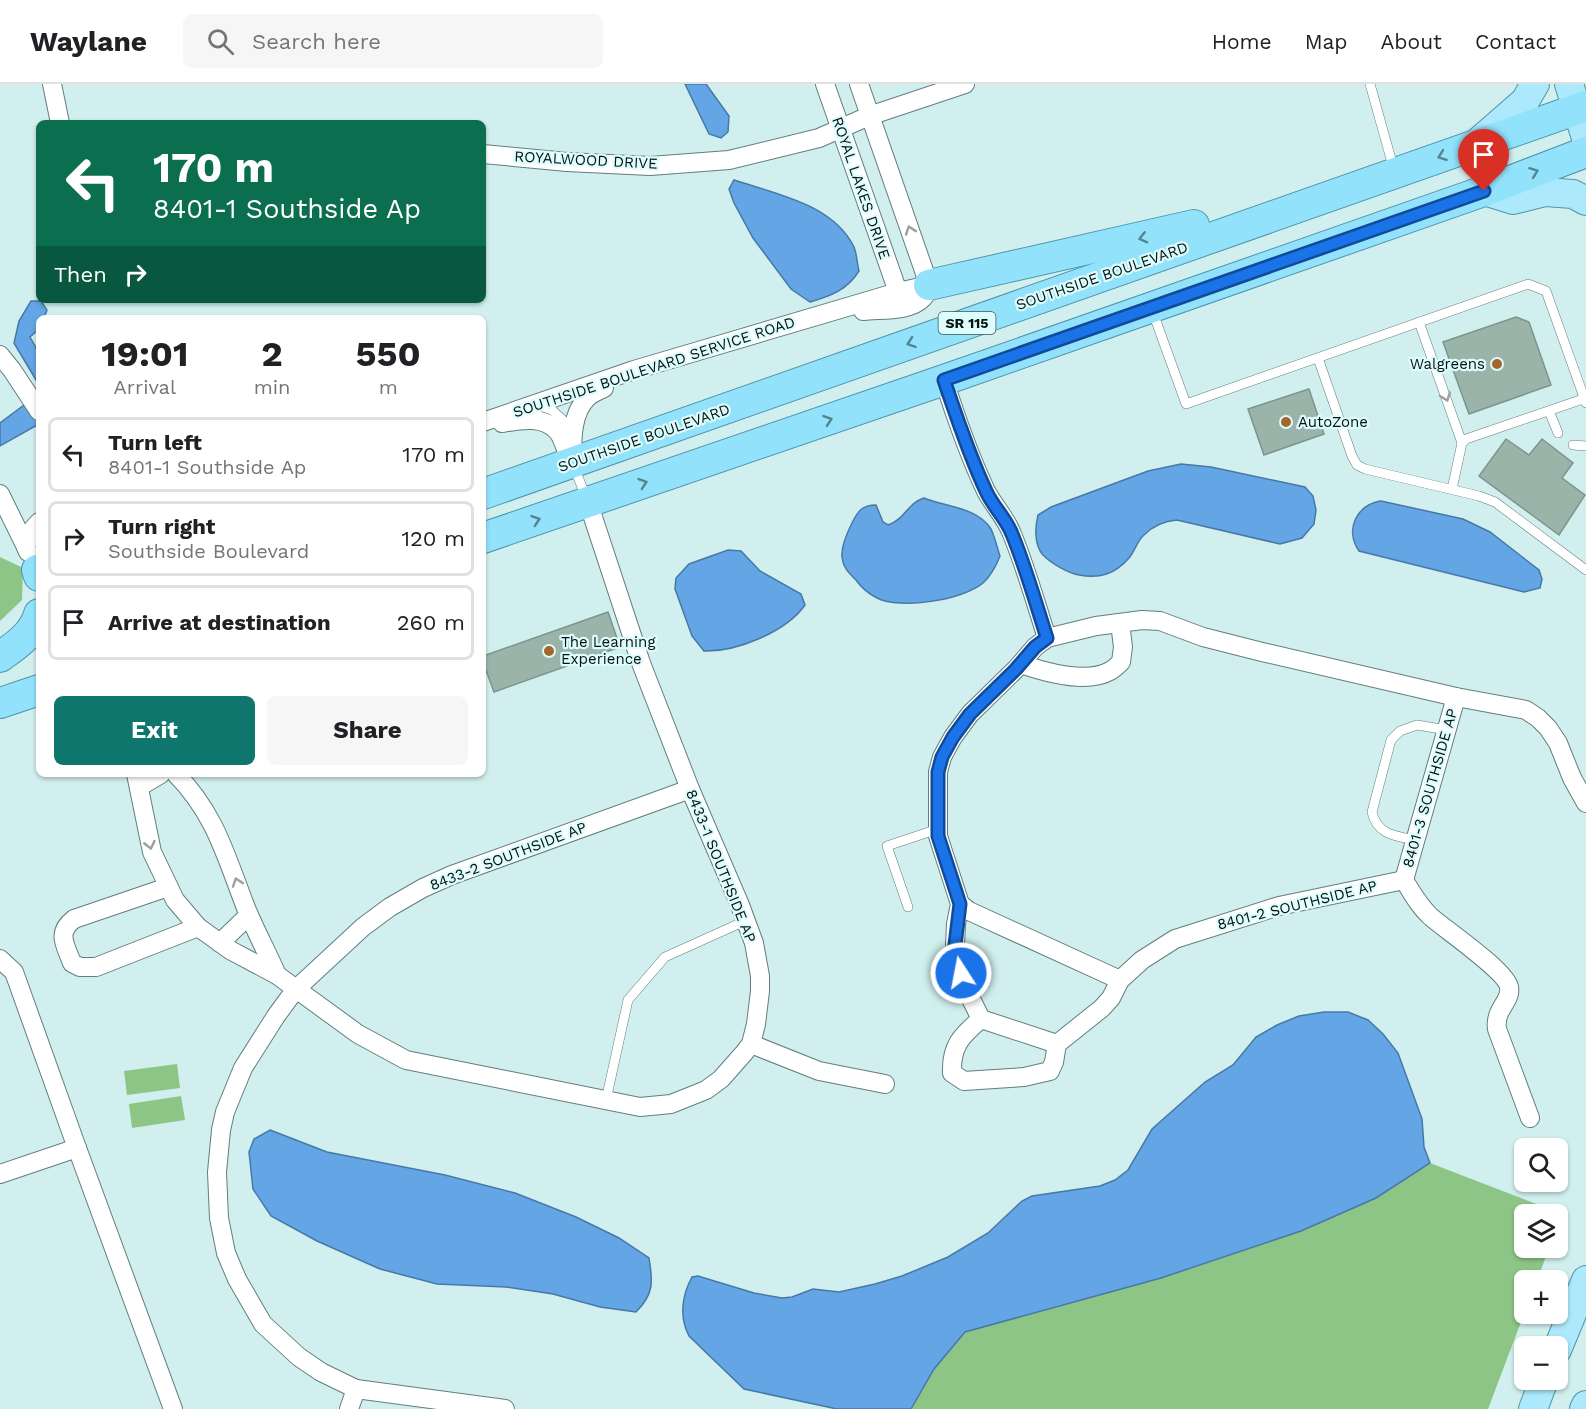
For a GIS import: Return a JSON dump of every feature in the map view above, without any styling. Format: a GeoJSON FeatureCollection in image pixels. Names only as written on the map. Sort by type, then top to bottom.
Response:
{"type":"FeatureCollection","features":[{"type":"Feature","properties":{"kind":"highway","name":"SOUTHSIDE BOULEVARD"},"geometry":{"type":"LineString","coordinates":[[486,493],[1478,143],[1577,100]]}},
{"type":"Feature","properties":{"kind":"highway"},"geometry":{"type":"LineString","coordinates":[[486,536],[1151,308],[1484,191],[1586,152]]}},
{"type":"Feature","properties":{"kind":"highway"},"geometry":{"type":"LineString","coordinates":[[929,285],[1125,242],[1362,184]]}},
{"type":"Feature","properties":{"kind":"highway"},"geometry":{"type":"LineString","coordinates":[[0,659],[22,641],[36,622]]}},
{"type":"Feature","properties":{"kind":"highway"},"geometry":{"type":"LineString","coordinates":[[0,659],[36,648]]}},
{"type":"Feature","properties":{"kind":"main road"},"geometry":{"type":"LineString","coordinates":[[1478,143],[1525,101],[1534,84]]}},
{"type":"Feature","properties":{"kind":"main road"},"geometry":{"type":"LineString","coordinates":[[1577,100],[1586,138]]}},
{"type":"Feature","properties":{"kind":"main road"},"geometry":{"type":"LineString","coordinates":[[1484,191],[1513,200],[1545,192],[1573,194],[1586,201]]}},
{"type":"Feature","properties":{"kind":"main road"},"geometry":{"type":"LineString","coordinates":[[1563,1336],[1586,1280]]}},
{"type":"Feature","properties":{"kind":"main road"},"geometry":{"type":"LineString","coordinates":[[1533,1409],[1540,1390]]}},
{"type":"Feature","properties":{"kind":"street"},"geometry":{"type":"LineString","coordinates":[[52,84],[59,120]]}},
{"type":"Feature","properties":{"kind":"street","name":"ROYAL LAKES DRIVE"},"geometry":{"type":"LineString","coordinates":[[825,84],[898,292]]}},
{"type":"Feature","properties":{"kind":"street","name":"ROYAL LAKES DRIVE"},"geometry":{"type":"LineString","coordinates":[[859,84],[929,285]]}},
{"type":"Feature","properties":{"kind":"street","name":"ROYALWOOD DRIVE"},"geometry":{"type":"LineString","coordinates":[[486,154],[650,166],[705,163],[756,154],[819,138],[869,116],[965,84]]}},
{"type":"Feature","properties":{"kind":"street","name":"SOUTHSIDE BOULEVARD SERVICE ROAD"},"geometry":{"type":"LineString","coordinates":[[486,423],[634,370],[898,292],[929,285]]}},
{"type":"Feature","properties":{"kind":"street","name":"SOUTHSIDE BOULEVARD SERVICE ROAD"},"geometry":{"type":"LineString","coordinates":[[826,314],[902,308],[924,297],[929,285]]}},
{"type":"Feature","properties":{"kind":"street"},"geometry":{"type":"LineString","coordinates":[[0,355],[36,406]]}},
{"type":"Feature","properties":{"kind":"street"},"geometry":{"type":"LineString","coordinates":[[572,463],[574,430],[581,406],[588,396],[634,370]]}},
{"type":"Feature","properties":{"kind":"street"},"geometry":{"type":"LineString","coordinates":[[944,380],[966,446],[988,495],[1003,515],[1012,534],[1047,638]]}},
{"type":"Feature","properties":{"kind":"street"},"geometry":{"type":"LineString","coordinates":[[486,424],[524,420],[543,422],[558,431],[572,463]]}},
{"type":"Feature","properties":{"kind":"street"},"geometry":{"type":"LineString","coordinates":[[0,494],[35,566]]}},
{"type":"Feature","properties":{"kind":"street","name":"8433-1 SOUTHSIDE AP"},"geometry":{"type":"LineString","coordinates":[[588,502],[642,663],[756,952],[760,991],[751,1044]]}},
{"type":"Feature","properties":{"kind":"street"},"geometry":{"type":"LineString","coordinates":[[35,566],[32,530],[36,525]]}},
{"type":"Feature","properties":{"kind":"street"},"geometry":{"type":"LineString","coordinates":[[981,1019],[957,1043],[953,1053],[952,1073],[964,1081],[1024,1077],[1050,1071],[1057,1044],[981,1019],[964,985],[957,961],[955,934],[960,904],[943,854],[938,829],[938,772],[942,757],[953,737],[970,714],[1035,647],[1047,638],[1096,626],[1142,620],[1160,621],[1203,637],[1262,652],[1456,697],[1526,710],[1548,728],[1558,743],[1572,778],[1586,803]]}},
{"type":"Feature","properties":{"kind":"street"},"geometry":{"type":"LineString","coordinates":[[1020,664],[1048,674],[1094,676],[1110,671],[1121,662],[1123,647],[1120,623]]}},
{"type":"Feature","properties":{"kind":"street","name":"8401-3 SOUTHSIDE AP"},"geometry":{"type":"LineString","coordinates":[[1404,880],[1456,697]]}},
{"type":"Feature","properties":{"kind":"street"},"geometry":{"type":"LineString","coordinates":[[179,777],[212,821],[249,915],[277,975]]}},
{"type":"Feature","properties":{"kind":"street"},"geometry":{"type":"LineString","coordinates":[[137,781],[152,852],[175,900],[198,927],[220,943],[277,975],[358,1035],[406,1060],[640,1107],[671,1104],[706,1090],[721,1078],[751,1044],[819,1071],[885,1084]]}},
{"type":"Feature","properties":{"kind":"street","name":"8433-2 SOUTHSIDE AP"},"geometry":{"type":"LineString","coordinates":[[505,1409],[356,1389],[321,1372],[300,1357],[263,1324],[237,1280],[226,1253],[219,1218],[217,1172],[225,1112],[252,1052],[295,990],[363,927],[390,907],[423,888],[504,856],[690,789]]}},
{"type":"Feature","properties":{"kind":"street"},"geometry":{"type":"LineString","coordinates":[[1404,880],[1416,900],[1430,916],[1491,966],[1509,984],[1510,993],[1495,1019],[1530,1118]]}},
{"type":"Feature","properties":{"kind":"street","name":"8401-2 SOUTHSIDE AP"},"geometry":{"type":"LineString","coordinates":[[1057,1044],[1102,1008],[1112,998],[1120,980],[1142,960],[1175,939],[1280,906],[1404,880]]}},
{"type":"Feature","properties":{"kind":"street"},"geometry":{"type":"LineString","coordinates":[[168,887],[74,919],[66,925],[63,937],[72,963],[80,967],[96,967],[198,927]]}},
{"type":"Feature","properties":{"kind":"street"},"geometry":{"type":"LineString","coordinates":[[960,904],[1120,980]]}},
{"type":"Feature","properties":{"kind":"street"},"geometry":{"type":"LineString","coordinates":[[220,943],[249,915]]}},
{"type":"Feature","properties":{"kind":"street"},"geometry":{"type":"LineString","coordinates":[[0,959],[14,972],[173,1409]]}},
{"type":"Feature","properties":{"kind":"street"},"geometry":{"type":"LineString","coordinates":[[0,1174],[77,1148]]}},
{"type":"Feature","properties":{"kind":"street"},"geometry":{"type":"LineString","coordinates":[[349,1409],[356,1389]]}},
{"type":"Feature","properties":{"kind":"lane"},"geometry":{"type":"LineString","coordinates":[[1370,84],[1394,173]]}},
{"type":"Feature","properties":{"kind":"lane"},"geometry":{"type":"LineString","coordinates":[[1151,308],[1186,404],[1528,284],[1546,291],[1586,400],[1466,439],[1462,443]]}},
{"type":"Feature","properties":{"kind":"lane"},"geometry":{"type":"LineString","coordinates":[[1419,322],[1462,443],[1452,489]]}},
{"type":"Feature","properties":{"kind":"lane"},"geometry":{"type":"LineString","coordinates":[[1318,358],[1357,465],[1495,502],[1586,570]]}},
{"type":"Feature","properties":{"kind":"lane"},"geometry":{"type":"LineString","coordinates":[[535,404],[552,410],[574,430]]}},
{"type":"Feature","properties":{"kind":"lane"},"geometry":{"type":"LineString","coordinates":[[1549,411],[1558,433]]}},
{"type":"Feature","properties":{"kind":"lane"},"geometry":{"type":"LineString","coordinates":[[1573,445],[1586,446]]}},
{"type":"Feature","properties":{"kind":"lane"},"geometry":{"type":"LineString","coordinates":[[572,463],[588,502]]}},
{"type":"Feature","properties":{"kind":"lane"},"geometry":{"type":"LineString","coordinates":[[1415,840],[1385,833],[1374,820],[1372,812],[1391,740],[1400,731],[1417,725],[1447,730]]}},
{"type":"Feature","properties":{"kind":"lane"},"geometry":{"type":"LineString","coordinates":[[908,907],[887,846],[938,829]]}},
{"type":"Feature","properties":{"kind":"lane"},"geometry":{"type":"LineString","coordinates":[[606,1100],[628,1000],[665,957],[745,921]]}},
{"type":"Feature","properties":{"kind":"green space"},"geometry":{"type":"Polygon","coordinates":[[[0,557],[23,568],[22,600],[0,621],[0,557]]]}},
{"type":"Feature","properties":{"kind":"green space"},"geometry":{"type":"Polygon","coordinates":[[[177,1064],[180,1088],[127,1095],[124,1071],[177,1064]]]}},
{"type":"Feature","properties":{"kind":"green space"},"geometry":{"type":"Polygon","coordinates":[[[181,1096],[185,1120],[132,1128],[129,1104],[181,1096]]]}},
{"type":"Feature","properties":{"kind":"green space"},"geometry":{"type":"Polygon","coordinates":[[[1430,1163],[1536,1204],[1514,1204],[1514,1258],[1545,1258],[1541,1270],[1514,1270],[1514,1324],[1520,1324],[1488,1409],[911,1409],[934,1369],[965,1332],[1161,1278],[1301,1231],[1376,1198],[1430,1163]]]}},
{"type":"Feature","properties":{"kind":"water"},"geometry":{"type":"Polygon","coordinates":[[[685,84],[706,84],[729,116],[728,132],[721,138],[709,134],[685,84]]]}},
{"type":"Feature","properties":{"kind":"water"},"geometry":{"type":"Polygon","coordinates":[[[734,180],[785,196],[832,220],[845,232],[854,247],[859,271],[854,278],[838,291],[810,302],[791,289],[753,238],[734,203],[729,189],[734,180]]]}},
{"type":"Feature","properties":{"kind":"water"},"geometry":{"type":"Polygon","coordinates":[[[31,301],[42,303],[47,310],[45,315],[36,315],[36,332],[30,337],[36,348],[36,380],[14,343],[19,321],[31,301]]]}},
{"type":"Feature","properties":{"kind":"water"},"geometry":{"type":"Polygon","coordinates":[[[36,396],[36,426],[0,446],[0,423],[36,396]]]}},
{"type":"Feature","properties":{"kind":"water"},"geometry":{"type":"Polygon","coordinates":[[[1181,464],[1211,467],[1305,487],[1313,496],[1316,510],[1314,524],[1302,538],[1280,544],[1177,520],[1168,521],[1155,526],[1144,535],[1129,558],[1118,568],[1100,576],[1079,575],[1065,570],[1051,562],[1040,551],[1036,536],[1038,515],[1051,507],[1148,471],[1181,464]]]}},
{"type":"Feature","properties":{"kind":"water"},"geometry":{"type":"Polygon","coordinates":[[[924,498],[969,512],[985,522],[991,529],[1000,556],[997,563],[983,583],[961,594],[915,603],[900,603],[877,598],[863,588],[844,564],[842,548],[850,527],[859,512],[867,506],[876,505],[883,522],[888,525],[899,519],[913,504],[924,498]]]}},
{"type":"Feature","properties":{"kind":"water"},"geometry":{"type":"Polygon","coordinates":[[[1381,501],[1463,519],[1490,532],[1539,570],[1542,579],[1540,588],[1524,592],[1359,551],[1353,535],[1355,519],[1365,507],[1381,501]]]}},
{"type":"Feature","properties":{"kind":"water"},"geometry":{"type":"Polygon","coordinates":[[[728,550],[741,551],[760,571],[801,594],[805,605],[797,615],[773,632],[731,648],[704,651],[692,636],[675,589],[676,578],[689,564],[728,550]]]}},
{"type":"Feature","properties":{"kind":"water"},"geometry":{"type":"Polygon","coordinates":[[[1324,1012],[1348,1012],[1368,1020],[1383,1034],[1398,1053],[1422,1119],[1424,1147],[1430,1163],[1376,1198],[1301,1231],[1161,1278],[965,1332],[934,1369],[911,1409],[837,1409],[744,1389],[689,1336],[684,1321],[683,1306],[692,1277],[698,1276],[754,1293],[782,1298],[792,1297],[813,1289],[839,1292],[875,1284],[902,1276],[948,1257],[988,1233],[1022,1201],[1032,1196],[1100,1186],[1115,1180],[1128,1170],[1152,1129],[1205,1082],[1233,1065],[1256,1037],[1299,1016],[1324,1012]]]}},
{"type":"Feature","properties":{"kind":"water"},"geometry":{"type":"Polygon","coordinates":[[[270,1130],[327,1152],[445,1175],[515,1193],[576,1217],[619,1238],[649,1258],[651,1287],[649,1293],[636,1312],[600,1307],[553,1294],[506,1287],[437,1284],[380,1269],[317,1241],[271,1216],[253,1189],[249,1152],[254,1139],[270,1130]]]}},
{"type":"Feature","properties":{"kind":"building","name":"Walgreens"},"geometry":{"type":"Polygon","coordinates":[[[1516,317],[1529,322],[1551,385],[1469,414],[1443,342],[1516,317]]]}},
{"type":"Feature","properties":{"kind":"building","name":"AutoZone"},"geometry":{"type":"Polygon","coordinates":[[[1309,389],[1324,434],[1264,455],[1248,409],[1309,389]]]}},
{"type":"Feature","properties":{"kind":"building"},"geometry":{"type":"Polygon","coordinates":[[[1506,439],[1529,455],[1542,439],[1573,463],[1562,478],[1585,495],[1559,535],[1479,476],[1506,439]]]}},
{"type":"Feature","properties":{"kind":"building"},"geometry":{"type":"Polygon","coordinates":[[[608,612],[620,647],[494,692],[486,670],[486,655],[608,612]]]}},
{"type":"Feature","properties":{"kind":"place","name":"Walgreens"},"geometry":{"type":"Point","coordinates":[1497,364]}},
{"type":"Feature","properties":{"kind":"place","name":"AutoZone"},"geometry":{"type":"Point","coordinates":[1286,422]}},
{"type":"Feature","properties":{"kind":"place","name":"The Learning Experience"},"geometry":{"type":"Point","coordinates":[549,651]}},
{"type":"Feature","properties":{"kind":"route"},"geometry":{"type":"LineString","coordinates":[[961,973],[955,945],[960,904],[938,836],[938,772],[942,757],[953,737],[970,714],[1035,647],[1047,638],[1012,534],[1003,515],[988,495],[966,446],[944,380],[1484,191]]}}]}
